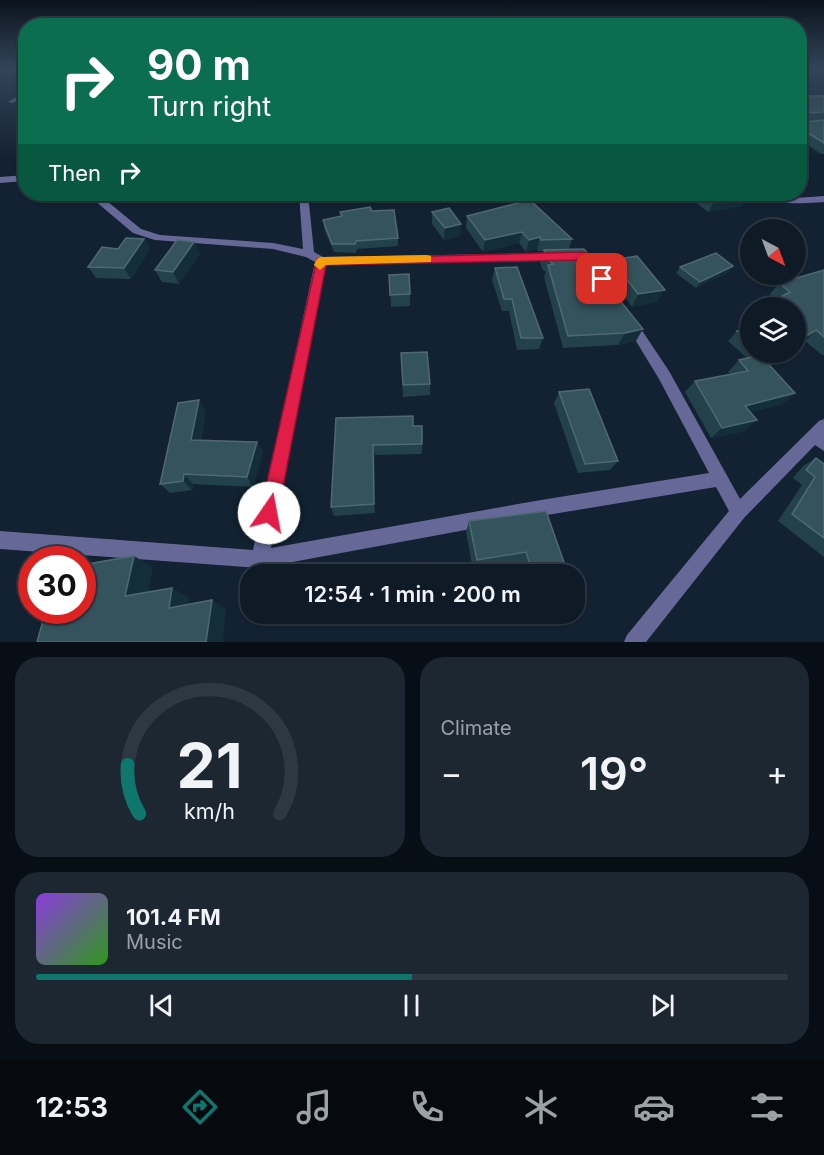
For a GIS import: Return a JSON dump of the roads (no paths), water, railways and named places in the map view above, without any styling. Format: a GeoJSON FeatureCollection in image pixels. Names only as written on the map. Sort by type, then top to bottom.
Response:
{"type":"FeatureCollection","features":[{"type":"Feature","properties":{"kind":"street"},"geometry":{"type":"LineString","coordinates":[[11,102],[16,99]]}},
{"type":"Feature","properties":{"kind":"street"},"geometry":{"type":"LineString","coordinates":[[0,180],[18,179]]}},
{"type":"Feature","properties":{"kind":"street"},"geometry":{"type":"LineString","coordinates":[[807,200],[824,199]]}},
{"type":"Feature","properties":{"kind":"street"},"geometry":{"type":"LineString","coordinates":[[100,201],[137,231],[159,238],[263,245],[315,258],[570,256]]}},
{"type":"Feature","properties":{"kind":"street"},"geometry":{"type":"LineString","coordinates":[[260,559],[315,258],[305,201]]}},
{"type":"Feature","properties":{"kind":"street"},"geometry":{"type":"LineString","coordinates":[[524,201],[550,225]]}},
{"type":"Feature","properties":{"kind":"street"},"geometry":{"type":"LineString","coordinates":[[627,316],[664,375],[738,512]]}},
{"type":"Feature","properties":{"kind":"street"},"geometry":{"type":"LineString","coordinates":[[634,642],[738,512],[820,435]]}},
{"type":"Feature","properties":{"kind":"street"},"geometry":{"type":"LineString","coordinates":[[0,540],[260,559],[542,508],[721,479]]}}]}
